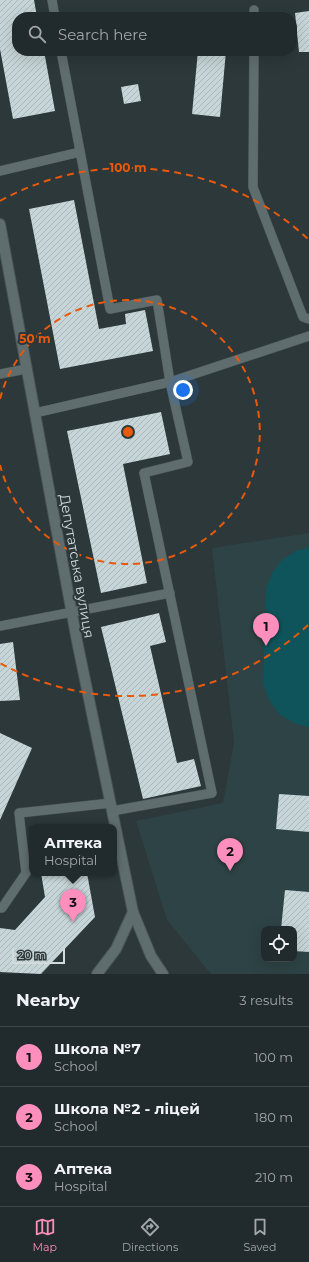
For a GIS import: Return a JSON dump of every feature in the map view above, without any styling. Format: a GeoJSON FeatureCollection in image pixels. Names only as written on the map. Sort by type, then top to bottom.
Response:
{"type":"FeatureCollection","features":[{"type":"Feature","properties":{"kind":"street","name":"Депутатська вулиця"},"geometry":{"type":"LineString","coordinates":[[0,224],[71,612],[115,824]]}},
{"type":"Feature","properties":{"kind":"street","name":"Депутатська вулиця"},"geometry":{"type":"LineString","coordinates":[[117,834],[134,912],[152,956],[163,974]]}},
{"type":"Feature","properties":{"kind":"street"},"geometry":{"type":"LineString","coordinates":[[98,974],[116,949],[134,912]]}},
{"type":"Feature","properties":{"kind":"lane"},"geometry":{"type":"LineString","coordinates":[[52,0],[54,12]]}},
{"type":"Feature","properties":{"kind":"lane"},"geometry":{"type":"LineString","coordinates":[[0,908],[2,908],[26,873],[19,813],[111,807],[212,793],[144,473],[188,462],[170,382],[157,300],[110,309],[62,56]]}},
{"type":"Feature","properties":{"kind":"lane"},"geometry":{"type":"LineString","coordinates":[[254,56],[253,187],[303,317],[309,319]]}},
{"type":"Feature","properties":{"kind":"lane"},"geometry":{"type":"LineString","coordinates":[[0,171],[80,152]]}},
{"type":"Feature","properties":{"kind":"lane"},"geometry":{"type":"LineString","coordinates":[[35,413],[170,382],[309,336]]}},
{"type":"Feature","properties":{"kind":"lane"},"geometry":{"type":"LineString","coordinates":[[0,374],[26,369]]}},
{"type":"Feature","properties":{"kind":"lane"},"geometry":{"type":"LineString","coordinates":[[0,626],[170,593]]}},
{"type":"Feature","properties":{"kind":"shaded area"},"geometry":{"type":"Polygon","coordinates":[[[309,533],[309,974],[211,974],[167,920],[136,821],[223,803],[234,743],[212,548],[309,533]]]}},
{"type":"Feature","properties":{"kind":"shaded area"},"geometry":{"type":"Polygon","coordinates":[[[309,547],[309,727],[296,724],[280,715],[269,700],[263,683],[266,589],[272,573],[282,560],[296,551],[309,547]]]}},
{"type":"Feature","properties":{"kind":"building"},"geometry":{"type":"Polygon","coordinates":[[[0,0],[34,0],[36,12],[12,12],[12,56],[45,56],[55,111],[13,119],[0,49],[0,0]]]}},
{"type":"Feature","properties":{"kind":"building"},"geometry":{"type":"Polygon","coordinates":[[[309,11],[309,52],[299,52],[297,13],[309,11]]]}},
{"type":"Feature","properties":{"kind":"building"},"geometry":{"type":"Polygon","coordinates":[[[198,56],[226,56],[220,117],[192,114],[198,56]]]}},
{"type":"Feature","properties":{"kind":"building"},"geometry":{"type":"Polygon","coordinates":[[[138,84],[141,101],[124,104],[121,87],[138,84]]]}},
{"type":"Feature","properties":{"kind":"building"},"geometry":{"type":"Polygon","coordinates":[[[74,200],[99,329],[126,324],[125,314],[145,310],[153,351],[60,369],[29,209],[74,200]]]}},
{"type":"Feature","properties":{"kind":"building"},"geometry":{"type":"Polygon","coordinates":[[[161,412],[170,454],[123,464],[147,583],[101,593],[67,431],[161,412]]]}},
{"type":"Feature","properties":{"kind":"building"},"geometry":{"type":"Polygon","coordinates":[[[159,613],[166,642],[150,646],[177,763],[194,759],[201,786],[143,799],[101,627],[159,613]]]}},
{"type":"Feature","properties":{"kind":"building"},"geometry":{"type":"Polygon","coordinates":[[[13,642],[20,700],[0,701],[0,644],[13,642]]]}},
{"type":"Feature","properties":{"kind":"building"},"geometry":{"type":"Polygon","coordinates":[[[0,733],[32,748],[0,820],[0,733]]]}},
{"type":"Feature","properties":{"kind":"building"},"geometry":{"type":"Polygon","coordinates":[[[279,794],[309,796],[309,832],[276,829],[279,794]]]}},
{"type":"Feature","properties":{"kind":"building"},"geometry":{"type":"Polygon","coordinates":[[[42,876],[88,876],[95,917],[41,974],[0,972],[0,928],[15,930],[45,897],[42,876]]]}},
{"type":"Feature","properties":{"kind":"building"},"geometry":{"type":"Polygon","coordinates":[[[285,890],[309,892],[309,952],[297,951],[297,926],[281,926],[285,890]]]}},
{"type":"Feature","properties":{"kind":"place","name":"Школа №7"},"geometry":{"type":"Point","coordinates":[266,646]}},
{"type":"Feature","properties":{"kind":"place","name":"Школа №2 - ліцей"},"geometry":{"type":"Point","coordinates":[230,871]}},
{"type":"Feature","properties":{"kind":"place","name":"Аптека"},"geometry":{"type":"Point","coordinates":[73,922]}}]}
